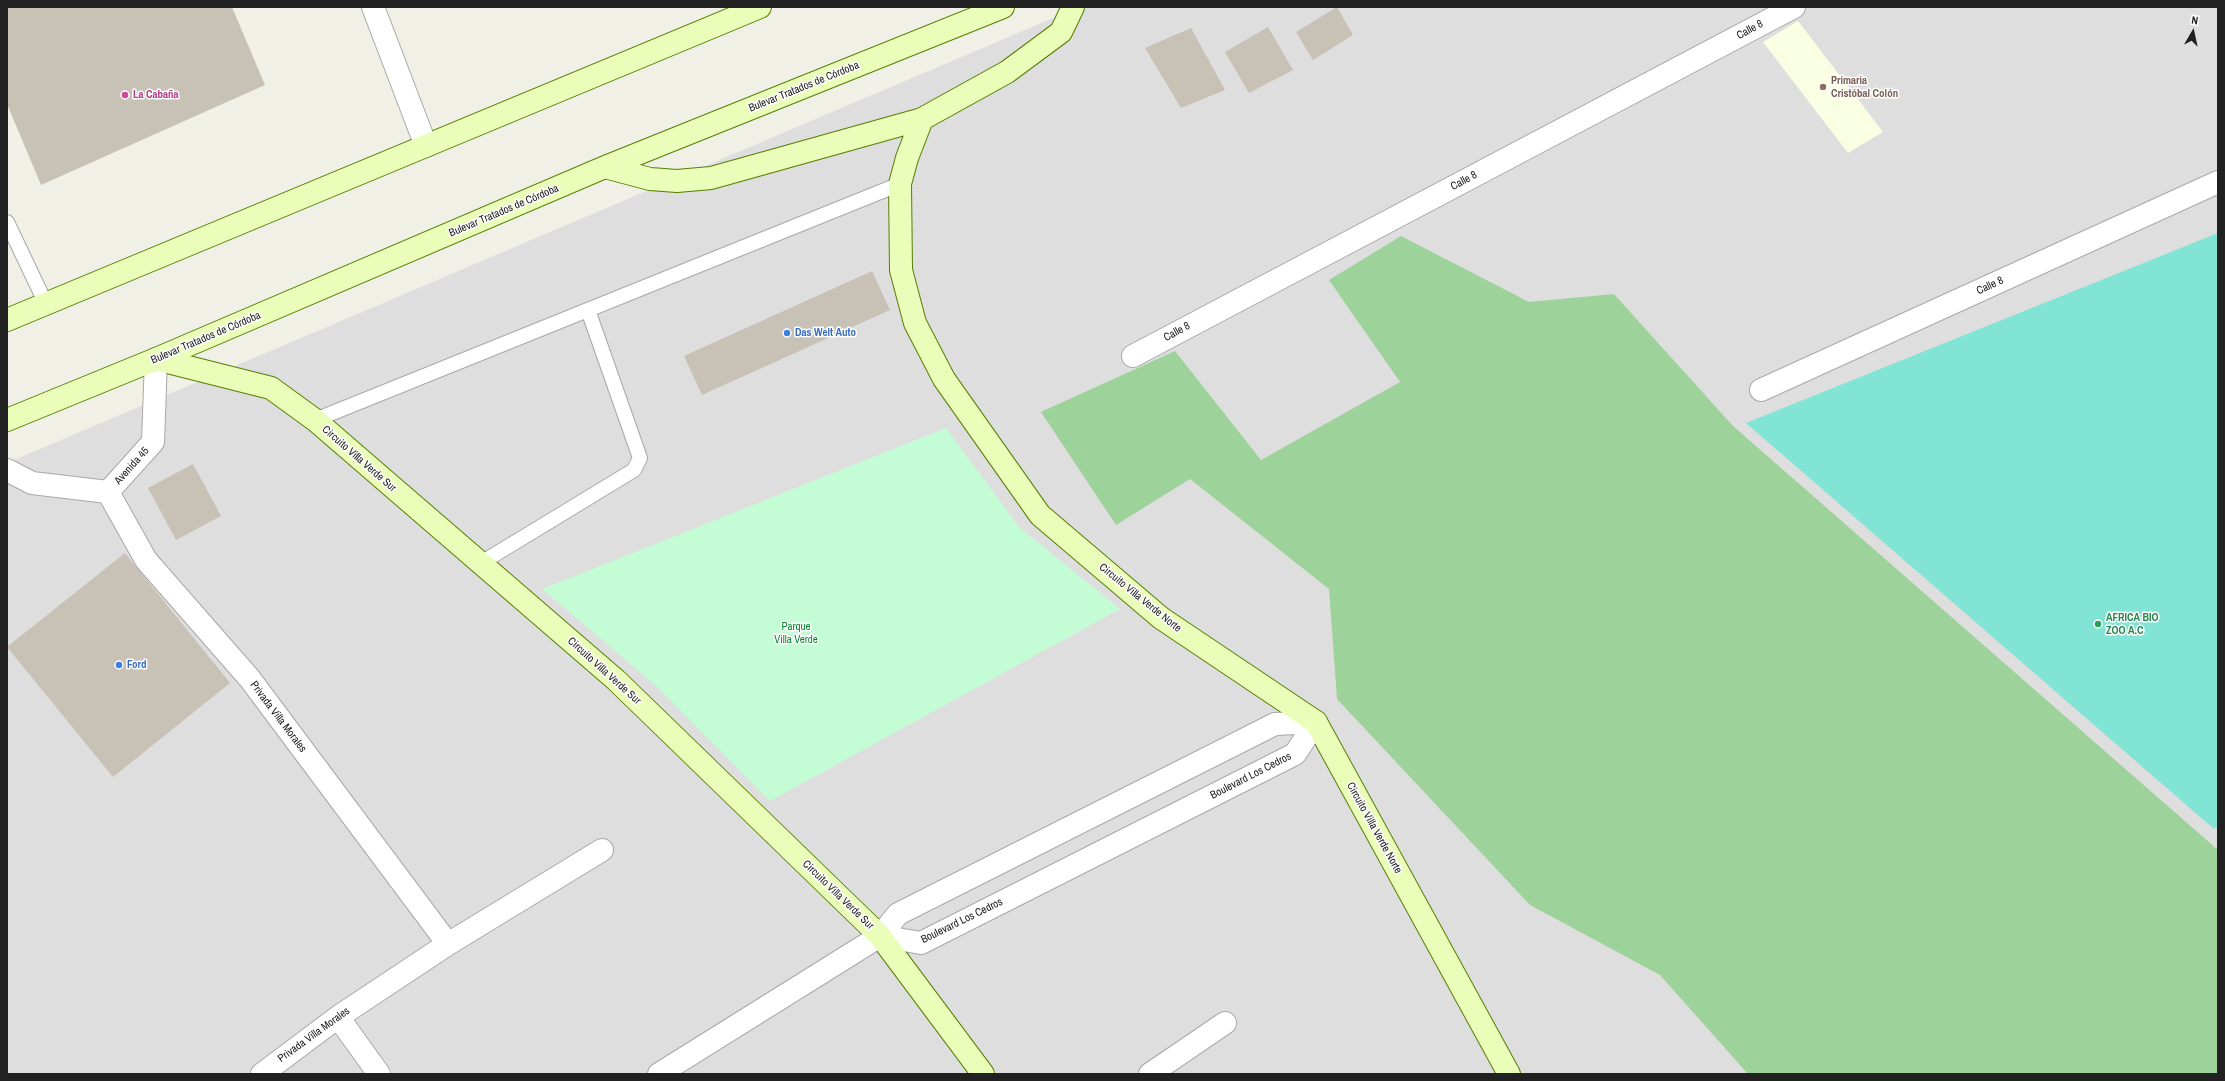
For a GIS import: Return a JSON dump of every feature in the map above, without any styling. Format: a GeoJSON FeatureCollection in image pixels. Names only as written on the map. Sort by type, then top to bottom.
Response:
{"type":"FeatureCollection","features":[{"type":"Feature","properties":{"kind":"main road"},"geometry":{"type":"LineString","coordinates":[[7,320],[760,7]]}},
{"type":"Feature","properties":{"kind":"main road","name":"Bulevar Tratados de Córdoba"},"geometry":{"type":"LineString","coordinates":[[7,420],[156,359],[605,167],[1003,7]]}},
{"type":"Feature","properties":{"kind":"main road"},"geometry":{"type":"LineString","coordinates":[[605,167],[650,179],[677,181],[711,178],[922,119],[1008,72],[1061,32],[1073,7]]}},
{"type":"Feature","properties":{"kind":"main road","name":"Circuito Villa Verde Norte"},"geometry":{"type":"LineString","coordinates":[[922,119],[907,158],[900,184],[901,270],[915,323],[944,379],[1040,515],[1161,618],[1316,722],[1509,1074]]}},
{"type":"Feature","properties":{"kind":"main road","name":"Circuito Villa Verde Sur"},"geometry":{"type":"LineString","coordinates":[[156,359],[271,388],[315,420],[616,680],[880,936],[984,1074]]}},
{"type":"Feature","properties":{"kind":"street"},"geometry":{"type":"LineString","coordinates":[[373,7],[426,146]]}},
{"type":"Feature","properties":{"kind":"street","name":"Calle 8"},"geometry":{"type":"LineString","coordinates":[[1133,356],[1794,7]]}},
{"type":"Feature","properties":{"kind":"street","name":"Calle 8"},"geometry":{"type":"LineString","coordinates":[[1761,390],[2218,182]]}},
{"type":"Feature","properties":{"kind":"street","name":"Avenida 45"},"geometry":{"type":"LineString","coordinates":[[7,470],[32,483],[108,492],[153,442],[156,359]]}},
{"type":"Feature","properties":{"kind":"street","name":"Privada Villa Morales"},"geometry":{"type":"LineString","coordinates":[[108,492],[146,560],[250,679],[448,944]]}},
{"type":"Feature","properties":{"kind":"street"},"geometry":{"type":"LineString","coordinates":[[659,1074],[880,936],[898,914],[1275,724],[1316,722]]}},
{"type":"Feature","properties":{"kind":"street","name":"Boulevard Los Cedros"},"geometry":{"type":"LineString","coordinates":[[880,936],[921,943],[1295,754],[1316,722]]}},
{"type":"Feature","properties":{"kind":"street","name":"Privada Villa Morales"},"geometry":{"type":"LineString","coordinates":[[262,1074],[338,1017],[448,944],[602,850]]}},
{"type":"Feature","properties":{"kind":"street"},"geometry":{"type":"LineString","coordinates":[[338,1017],[379,1074]]}},
{"type":"Feature","properties":{"kind":"street"},"geometry":{"type":"LineString","coordinates":[[1150,1074],[1225,1023]]}},
{"type":"Feature","properties":{"kind":"lane"},"geometry":{"type":"LineString","coordinates":[[315,420],[900,184]]}},
{"type":"Feature","properties":{"kind":"lane"},"geometry":{"type":"LineString","coordinates":[[7,222],[46,304]]}},
{"type":"Feature","properties":{"kind":"lane"},"geometry":{"type":"LineString","coordinates":[[480,563],[634,470],[640,458],[588,310]]}},
{"type":"Feature","properties":{"kind":"shaded area"},"geometry":{"type":"Polygon","coordinates":[[[1079,7],[2218,7],[2218,1074],[7,1074],[7,463],[1079,7]]]}},
{"type":"Feature","properties":{"kind":"shaded area","name":"Primaria Cristóbal Colón"},"geometry":{"type":"Polygon","coordinates":[[[1798,21],[1883,132],[1848,153],[1763,42],[1798,21]]]}},
{"type":"Feature","properties":{"kind":"shaded area","name":"AFRICA BIO ZOO A.C"},"geometry":{"type":"Polygon","coordinates":[[[2218,233],[2218,825],[2214,829],[1746,423],[2218,233]]]}},
{"type":"Feature","properties":{"kind":"green space"},"geometry":{"type":"Polygon","coordinates":[[[1401,236],[1529,302],[1614,294],[1733,426],[2218,850],[2218,1074],[1748,1074],[1660,975],[1530,905],[1337,699],[1329,589],[1190,479],[1116,525],[1041,412],[1175,351],[1261,460],[1400,382],[1329,280],[1401,236]]]}},
{"type":"Feature","properties":{"kind":"green space","name":"Parque Villa Verde"},"geometry":{"type":"Polygon","coordinates":[[[946,428],[1019,527],[1120,609],[770,801],[655,685],[542,589],[946,428]]]}},
{"type":"Feature","properties":{"kind":"building","name":"La Cabaña"},"geometry":{"type":"Polygon","coordinates":[[[7,7],[232,7],[265,85],[41,185],[7,104],[7,7]]]}},
{"type":"Feature","properties":{"kind":"building"},"geometry":{"type":"Polygon","coordinates":[[[1337,7],[1353,35],[1313,60],[1296,32],[1337,7]]]}},
{"type":"Feature","properties":{"kind":"building"},"geometry":{"type":"Polygon","coordinates":[[[1268,27],[1293,70],[1249,93],[1225,52],[1268,27]]]}},
{"type":"Feature","properties":{"kind":"building"},"geometry":{"type":"Polygon","coordinates":[[[1191,28],[1225,90],[1181,108],[1145,48],[1191,28]]]}},
{"type":"Feature","properties":{"kind":"building","name":"Das Welt Auto"},"geometry":{"type":"Polygon","coordinates":[[[872,271],[890,310],[702,395],[684,356],[872,271]]]}},
{"type":"Feature","properties":{"kind":"building"},"geometry":{"type":"Polygon","coordinates":[[[193,464],[221,516],[176,540],[148,488],[193,464]]]}},
{"type":"Feature","properties":{"kind":"building","name":"Ford"},"geometry":{"type":"Polygon","coordinates":[[[125,553],[230,683],[113,777],[7,647],[125,553]]]}},
{"type":"Feature","properties":{"kind":"place","name":"Primaria Cristóbal Colón"},"geometry":{"type":"Point","coordinates":[1823,87]}},
{"type":"Feature","properties":{"kind":"place","name":"La Cabaña"},"geometry":{"type":"Point","coordinates":[125,95]}},
{"type":"Feature","properties":{"kind":"place","name":"Das Welt Auto"},"geometry":{"type":"Point","coordinates":[787,333]}},
{"type":"Feature","properties":{"kind":"place","name":"AFRICA BIO ZOO A.C"},"geometry":{"type":"Point","coordinates":[2098,624]}},
{"type":"Feature","properties":{"kind":"place","name":"Ford"},"geometry":{"type":"Point","coordinates":[119,665]}}]}
